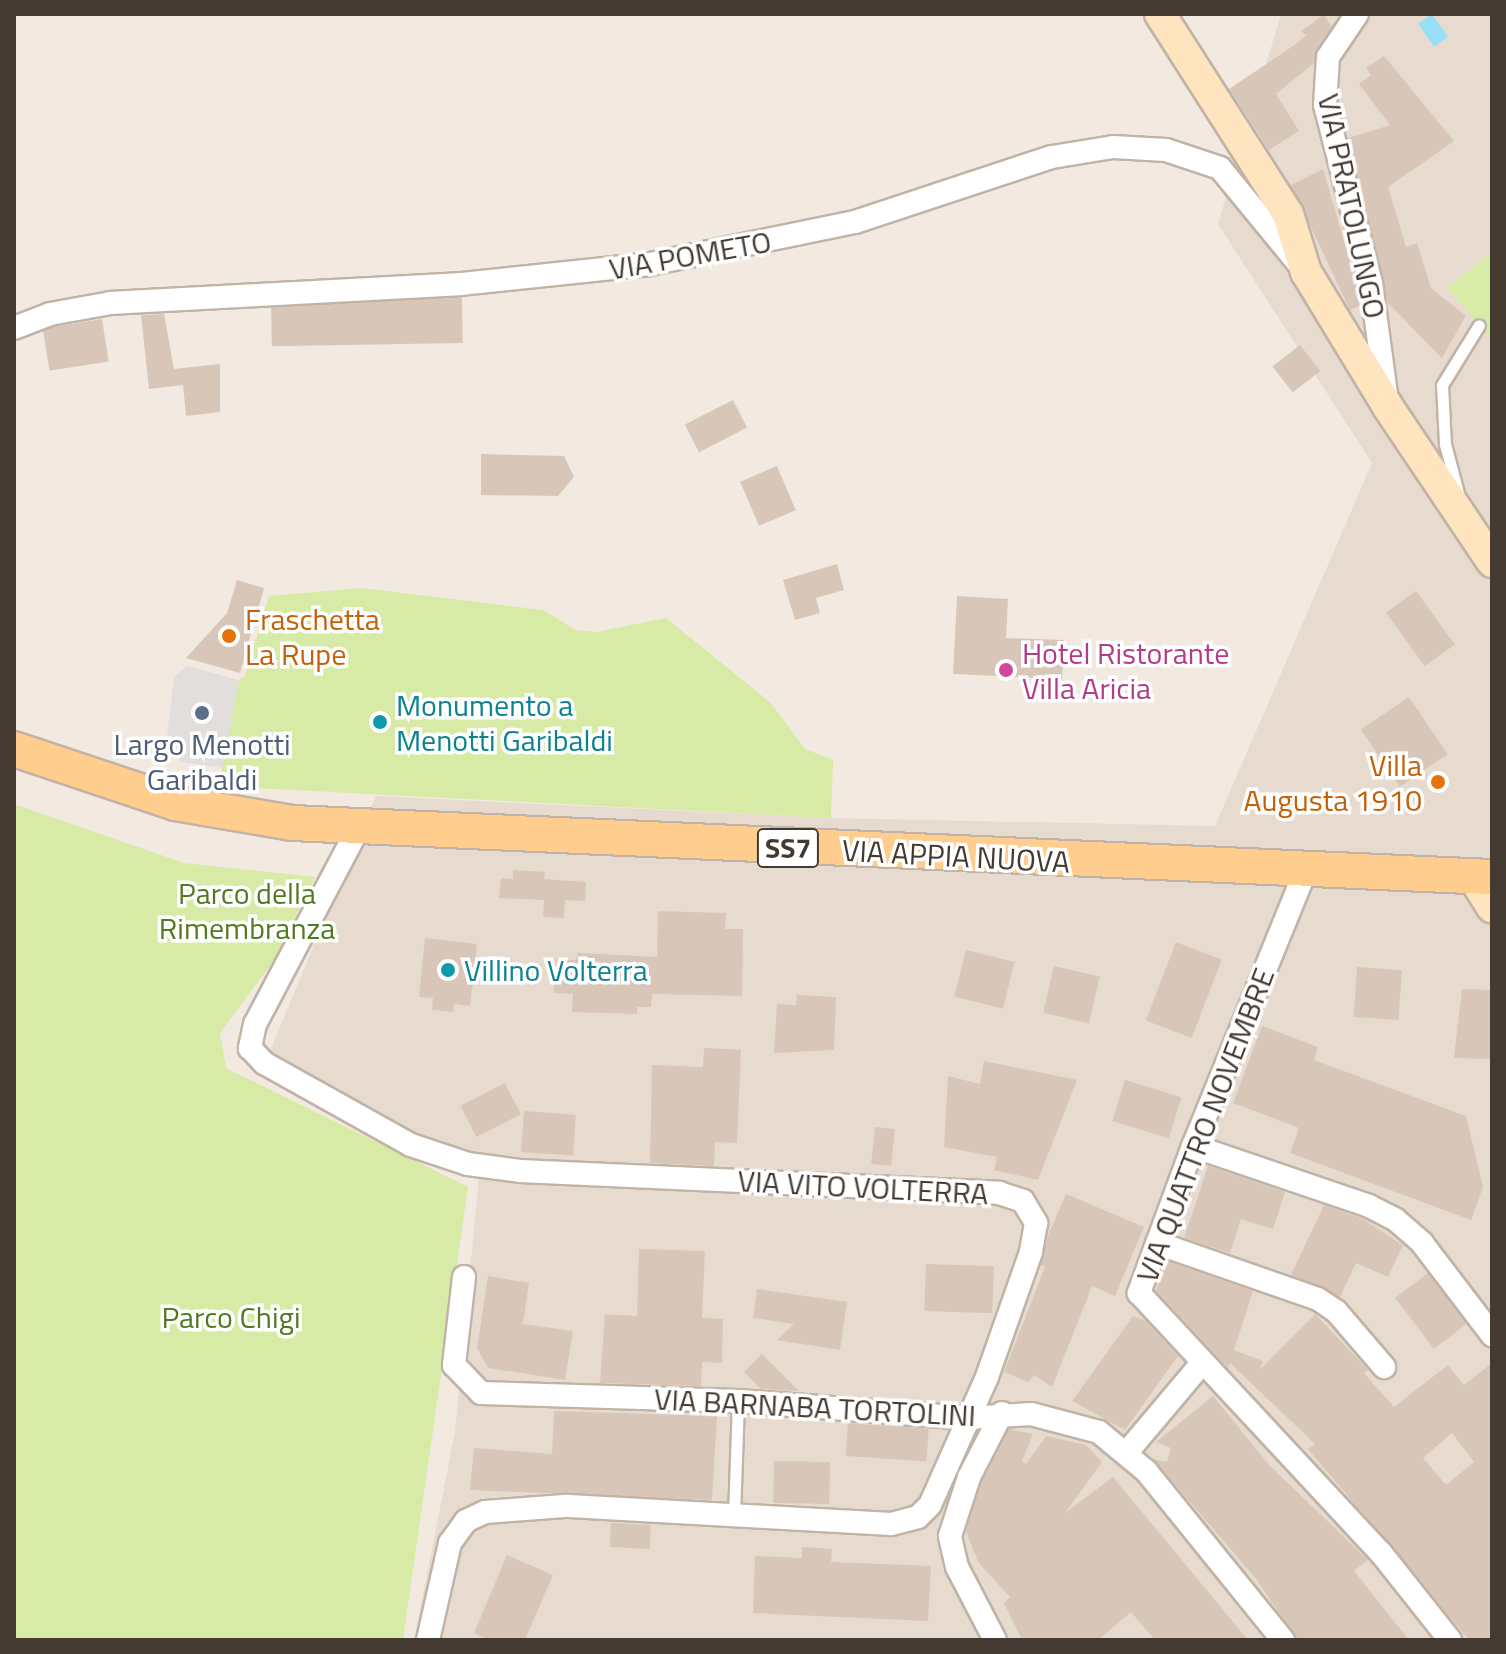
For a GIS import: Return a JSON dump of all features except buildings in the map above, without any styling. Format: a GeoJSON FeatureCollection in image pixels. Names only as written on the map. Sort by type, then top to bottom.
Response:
{"type":"FeatureCollection","features":[{"type":"Feature","properties":{"kind":"main road","name":"VIA APPIA NUOVA"},"geometry":{"type":"LineString","coordinates":[[14,749],[91,776],[237,817],[359,827],[1305,872],[1483,877]]}},
{"type":"Feature","properties":{"kind":"street"},"geometry":{"type":"LineString","coordinates":[[1160,14],[1288,214],[1306,272],[1388,407],[1492,562]]}},
{"type":"Feature","properties":{"kind":"street","name":"VIA PRATOLUNGO"},"geometry":{"type":"LineString","coordinates":[[1357,14],[1328,57],[1325,105],[1371,283],[1388,407]]}},
{"type":"Feature","properties":{"kind":"street","name":"VIA POMETO"},"geometry":{"type":"LineString","coordinates":[[14,328],[50,314],[111,303],[487,282],[650,264],[855,222],[1052,157],[1113,147],[1166,150],[1220,168],[1306,272]]}},
{"type":"Feature","properties":{"kind":"street","name":"VIA VITO VOLTERRA"},"geometry":{"type":"LineString","coordinates":[[359,827],[255,1024],[250,1048],[255,1056],[411,1145],[477,1166],[1014,1196],[1032,1213],[1034,1241],[968,1418],[930,1505],[905,1523],[520,1507],[466,1521],[450,1543],[428,1640]]}},
{"type":"Feature","properties":{"kind":"street","name":"VIA QUATTRO NOVEMBRE"},"geometry":{"type":"LineString","coordinates":[[1305,872],[1193,1146],[1139,1293],[1381,1553],[1450,1640]]}},
{"type":"Feature","properties":{"kind":"street"},"geometry":{"type":"LineString","coordinates":[[1483,877],[1492,907]]}},
{"type":"Feature","properties":{"kind":"street"},"geometry":{"type":"LineString","coordinates":[[1193,1146],[1369,1206],[1411,1232],[1492,1335]]}},
{"type":"Feature","properties":{"kind":"street"},"geometry":{"type":"LineString","coordinates":[[1157,1243],[1318,1299],[1336,1311],[1384,1367]]}},
{"type":"Feature","properties":{"kind":"street","name":"VIA BARNABA TORTOLINI"},"geometry":{"type":"LineString","coordinates":[[464,1277],[454,1365],[481,1393],[738,1401],[968,1418],[1002,1413],[1073,1421],[1128,1451],[1283,1640]]}},
{"type":"Feature","properties":{"kind":"street"},"geometry":{"type":"LineString","coordinates":[[1128,1451],[1203,1362]]}},
{"type":"Feature","properties":{"kind":"street"},"geometry":{"type":"LineString","coordinates":[[995,1640],[957,1567],[950,1536],[969,1477],[1002,1413]]}},
{"type":"Feature","properties":{"kind":"lane"},"geometry":{"type":"LineString","coordinates":[[1467,524],[1445,444],[1442,385],[1479,325]]}},
{"type":"Feature","properties":{"kind":"lane"},"geometry":{"type":"LineString","coordinates":[[734,1516],[738,1401]]}},
{"type":"Feature","properties":{"kind":"shaded area"},"geometry":{"type":"Polygon","coordinates":[[[1281,14],[1492,14],[1492,1640],[414,1640],[455,1432],[479,1176],[270,1051],[376,796],[831,818],[1215,826],[1372,463],[1218,224],[1281,14]]]}},
{"type":"Feature","properties":{"kind":"shaded area","name":"Largo Menotti Garibaldi"},"geometry":{"type":"Polygon","coordinates":[[[187,666],[239,680],[223,768],[182,762],[166,745],[174,677],[187,666]]]}},
{"type":"Feature","properties":{"kind":"green space"},"geometry":{"type":"Polygon","coordinates":[[[1492,252],[1492,340],[1447,287],[1492,252]]]}},
{"type":"Feature","properties":{"kind":"green space"},"geometry":{"type":"Polygon","coordinates":[[[361,588],[543,610],[576,630],[596,632],[666,618],[771,703],[805,749],[833,760],[831,818],[218,786],[239,680],[245,676],[269,596],[361,588]]]}},
{"type":"Feature","properties":{"kind":"green space","name":"Parco Chigi"},"geometry":{"type":"Polygon","coordinates":[[[14,804],[184,863],[315,877],[275,959],[220,1033],[226,1068],[468,1187],[403,1640],[14,1640],[14,804]]]}},
{"type":"Feature","properties":{"kind":"water"},"geometry":{"type":"Polygon","coordinates":[[[1432,14],[1448,37],[1434,47],[1418,24],[1432,14]]]}},
{"type":"Feature","properties":{"kind":"place","name":"Fraschetta La Rupe"},"geometry":{"type":"Point","coordinates":[229,636]}},
{"type":"Feature","properties":{"kind":"place","name":"Hotel Ristorante Villa Aricia"},"geometry":{"type":"Point","coordinates":[1006,670]}},
{"type":"Feature","properties":{"kind":"place","name":"Largo Menotti Garibaldi"},"geometry":{"type":"Point","coordinates":[202,713]}},
{"type":"Feature","properties":{"kind":"place","name":"Monumento a Menotti Garibaldi"},"geometry":{"type":"Point","coordinates":[380,722]}},
{"type":"Feature","properties":{"kind":"place","name":"Villa Augusta 1910"},"geometry":{"type":"Point","coordinates":[1438,782]}},
{"type":"Feature","properties":{"kind":"place","name":"Villino Volterra"},"geometry":{"type":"Point","coordinates":[448,970]}},
{"type":"Feature","properties":{"kind":"park label","name":"Parco della Rimembranza"},"geometry":{"type":"Point","coordinates":[247,910]}}]}
